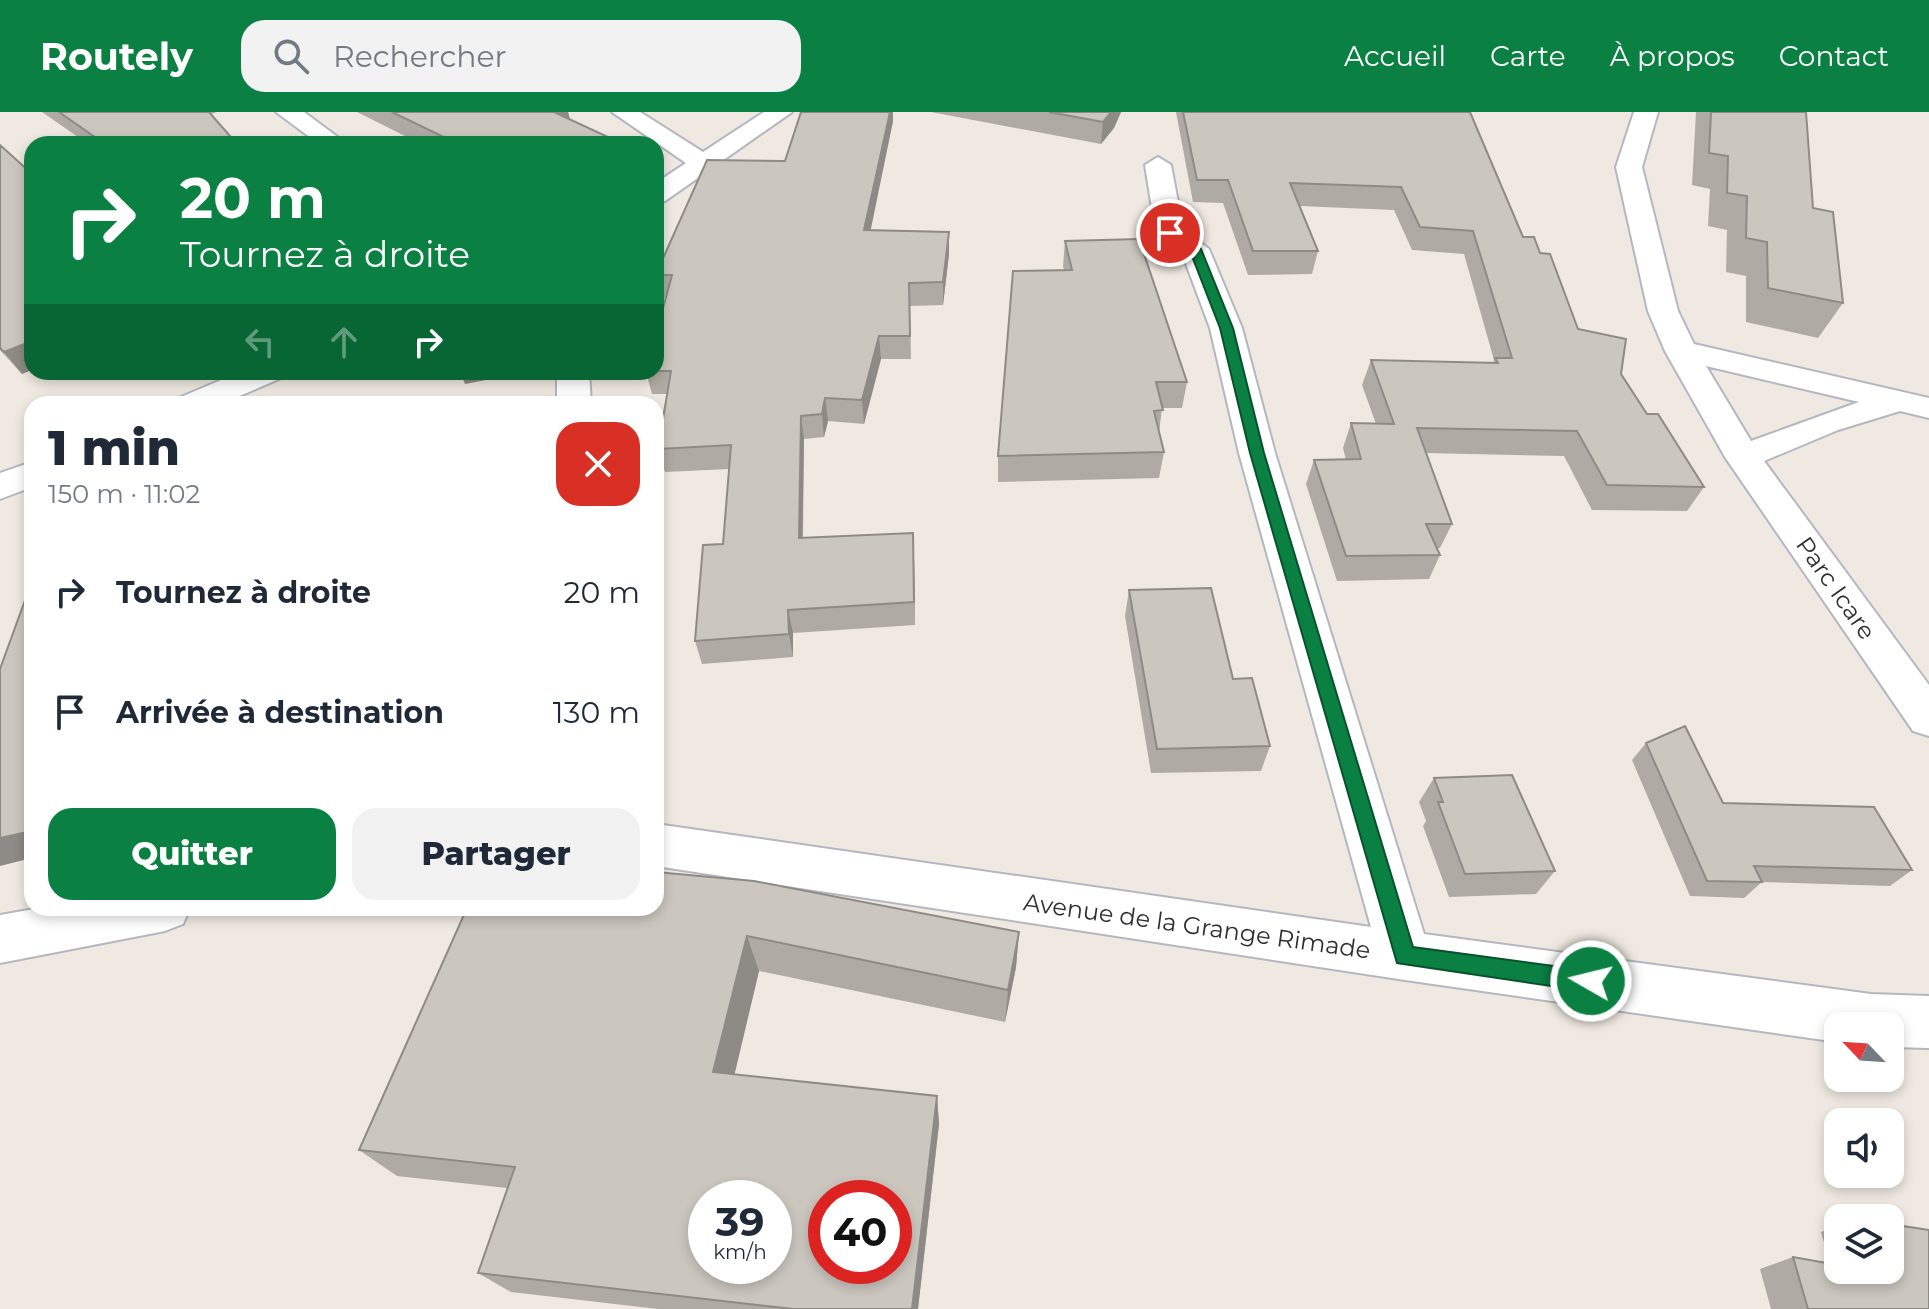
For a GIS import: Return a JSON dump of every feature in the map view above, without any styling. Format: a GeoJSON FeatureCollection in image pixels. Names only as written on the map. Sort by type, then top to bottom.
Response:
{"type":"FeatureCollection","features":[{"type":"Feature","properties":{"kind":"street"},"geometry":{"type":"LineString","coordinates":[[288,112],[323,136]]}},
{"type":"Feature","properties":{"kind":"street"},"geometry":{"type":"LineString","coordinates":[[624,112],[661,136]]}},
{"type":"Feature","properties":{"kind":"street"},"geometry":{"type":"LineString","coordinates":[[664,189],[780,112]]}},
{"type":"Feature","properties":{"kind":"street","name":"Parc Icare"},"geometry":{"type":"LineString","coordinates":[[1646,112],[1629,167],[1663,311],[1681,351],[1743,457],[1929,719]]}},
{"type":"Feature","properties":{"kind":"street"},"geometry":{"type":"LineString","coordinates":[[664,138],[701,162]]}},
{"type":"Feature","properties":{"kind":"street"},"geometry":{"type":"LineString","coordinates":[[1158,165],[1170,233],[1195,249],[1226,328],[1257,453],[1405,956]]}},
{"type":"Feature","properties":{"kind":"street"},"geometry":{"type":"LineString","coordinates":[[1681,351],[1914,405]]}},
{"type":"Feature","properties":{"kind":"street"},"geometry":{"type":"LineString","coordinates":[[212,396],[249,380]]}},
{"type":"Feature","properties":{"kind":"street"},"geometry":{"type":"LineString","coordinates":[[1743,457],[1826,423],[1914,405]]}},
{"type":"Feature","properties":{"kind":"street"},"geometry":{"type":"LineString","coordinates":[[0,487],[24,476]]}},
{"type":"Feature","properties":{"kind":"street","name":"Avenue de la Grange Rimade"},"geometry":{"type":"LineString","coordinates":[[664,846],[1405,956],[1871,1020],[1929,1022]]}},
{"type":"Feature","properties":{"kind":"street"},"geometry":{"type":"LineString","coordinates":[[0,939],[122,916]]}},
{"type":"Feature","properties":{"kind":"building"},"geometry":{"type":"Polygon","coordinates":[[[59,112],[209,112],[230,136],[94,136],[59,112]]]}},
{"type":"Feature","properties":{"kind":"building"},"geometry":{"type":"Polygon","coordinates":[[[392,112],[554,112],[606,136],[442,136],[392,112]]]}},
{"type":"Feature","properties":{"kind":"building"},"geometry":{"type":"Polygon","coordinates":[[[801,112],[890,112],[864,230],[949,232],[943,282],[909,283],[910,336],[879,336],[862,400],[825,398],[822,414],[801,416],[799,538],[913,533],[914,602],[788,610],[789,634],[695,641],[703,545],[723,544],[731,445],[664,449],[664,413],[671,371],[664,371],[664,304],[672,275],[664,275],[664,256],[707,160],[785,161],[801,112]]]}},
{"type":"Feature","properties":{"kind":"building"},"geometry":{"type":"Polygon","coordinates":[[[1049,112],[1111,112],[1103,122],[1049,112]]]}},
{"type":"Feature","properties":{"kind":"building"},"geometry":{"type":"Polygon","coordinates":[[[1183,112],[1470,112],[1523,237],[1534,237],[1540,253],[1550,254],[1578,329],[1626,339],[1621,374],[1647,414],[1658,414],[1704,487],[1607,485],[1577,431],[1417,428],[1452,524],[1426,524],[1440,555],[1346,556],[1314,460],[1361,459],[1351,423],[1394,424],[1371,360],[1498,363],[1495,358],[1512,358],[1473,231],[1420,227],[1401,187],[1290,183],[1318,251],[1253,251],[1228,180],[1197,180],[1183,112]]]}},
{"type":"Feature","properties":{"kind":"building"},"geometry":{"type":"Polygon","coordinates":[[[1711,112],[1806,112],[1813,208],[1833,212],[1843,303],[1768,288],[1767,242],[1746,238],[1747,196],[1727,193],[1728,156],[1709,153],[1711,112]]]}},
{"type":"Feature","properties":{"kind":"building"},"geometry":{"type":"Polygon","coordinates":[[[0,145],[24,167],[24,344],[4,352],[0,348],[0,145]]]}},
{"type":"Feature","properties":{"kind":"building"},"geometry":{"type":"Polygon","coordinates":[[[1139,239],[1187,382],[1156,382],[1163,410],[1154,411],[1164,452],[998,456],[1013,271],[1072,270],[1065,241],[1139,239]]]}},
{"type":"Feature","properties":{"kind":"building"},"geometry":{"type":"Polygon","coordinates":[[[1211,588],[1233,679],[1252,678],[1270,746],[1157,749],[1129,590],[1211,588]]]}},
{"type":"Feature","properties":{"kind":"building"},"geometry":{"type":"Polygon","coordinates":[[[24,603],[24,833],[0,838],[0,669],[24,603]]]}},
{"type":"Feature","properties":{"kind":"building"},"geometry":{"type":"Polygon","coordinates":[[[1685,726],[1723,803],[1874,807],[1912,870],[1754,866],[1762,882],[1707,881],[1646,743],[1685,726]]]}},
{"type":"Feature","properties":{"kind":"building"},"geometry":{"type":"Polygon","coordinates":[[[1512,775],[1555,871],[1465,874],[1438,802],[1443,802],[1434,778],[1512,775]]]}},
{"type":"Feature","properties":{"kind":"building"},"geometry":{"type":"Polygon","coordinates":[[[664,873],[754,881],[1019,932],[1008,990],[747,936],[713,1072],[937,1096],[912,1309],[793,1309],[478,1273],[515,1167],[359,1150],[463,916],[664,916],[664,873]]]}},
{"type":"Feature","properties":{"kind":"building"},"geometry":{"type":"Polygon","coordinates":[[[1904,1226],[1929,1230],[1929,1309],[1808,1309],[1793,1257],[1824,1263],[1824,1284],[1904,1284],[1904,1226]]]}},
{"type":"Feature","properties":{"kind":"route"},"geometry":{"type":"LineString","coordinates":[[1170,233],[1195,249],[1226,328],[1257,453],[1405,956],[1591,981]]}}]}
